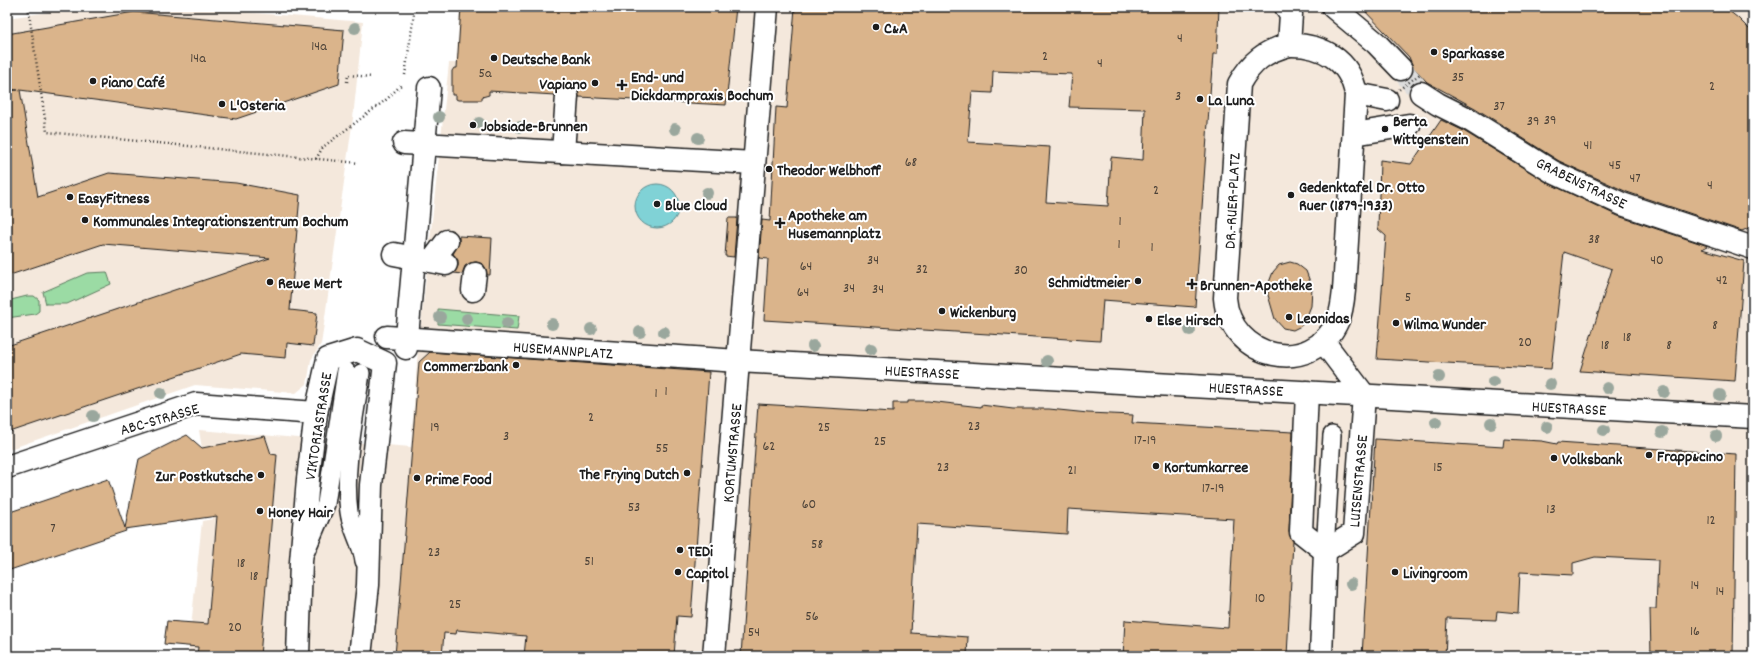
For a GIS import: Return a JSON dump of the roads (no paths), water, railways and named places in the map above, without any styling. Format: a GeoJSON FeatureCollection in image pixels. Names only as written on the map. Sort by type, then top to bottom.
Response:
{"type":"FeatureCollection","features":[{"type":"Feature","properties":{"kind":"street","name":"KORTUMSTRASSE"},"geometry":{"type":"LineString","coordinates":[[714,656],[738,361],[744,249],[754,163],[767,7]]}},
{"type":"Feature","properties":{"kind":"street"},"geometry":{"type":"LineString","coordinates":[[1286,7],[1291,14],[1289,45]]}},
{"type":"Feature","properties":{"kind":"street","name":"GRABENSTRASSE"},"geometry":{"type":"LineString","coordinates":[[1333,7],[1376,43],[1397,87],[1468,119],[1553,172],[1622,204],[1753,248]]}},
{"type":"Feature","properties":{"kind":"street","name":"DR.-RUER-PLATZ"},"geometry":{"type":"LineString","coordinates":[[1289,45],[1302,45],[1314,47],[1327,53],[1348,70],[1397,87],[1354,134],[1344,290],[1338,321],[1323,341],[1299,354],[1280,357],[1258,349],[1240,335],[1234,328],[1226,311],[1225,298],[1239,84],[1255,62],[1276,49],[1289,45]]}},
{"type":"Feature","properties":{"kind":"street"},"geometry":{"type":"LineString","coordinates":[[1391,96],[1397,87]]}},
{"type":"Feature","properties":{"kind":"street"},"geometry":{"type":"LineString","coordinates":[[1354,134],[1397,87]]}},
{"type":"Feature","properties":{"kind":"street"},"geometry":{"type":"LineString","coordinates":[[421,259],[414,143],[429,88]]}},
{"type":"Feature","properties":{"kind":"street"},"geometry":{"type":"LineString","coordinates":[[563,152],[567,96]]}},
{"type":"Feature","properties":{"kind":"street"},"geometry":{"type":"LineString","coordinates":[[414,143],[563,152],[593,147],[754,163]]}},
{"type":"Feature","properties":{"kind":"street"},"geometry":{"type":"LineString","coordinates":[[421,259],[447,241]]}},
{"type":"Feature","properties":{"kind":"street","name":"HUSEMANNPLATZ"},"geometry":{"type":"LineString","coordinates":[[421,259],[398,338],[738,361]]}},
{"type":"Feature","properties":{"kind":"street"},"geometry":{"type":"LineString","coordinates":[[1323,341],[1364,395]]}},
{"type":"Feature","properties":{"kind":"street","name":"VIKTORIASTRASSE"},"geometry":{"type":"LineString","coordinates":[[298,656],[301,562],[316,413],[328,359],[357,350],[385,363],[371,485],[368,585],[360,656]]}},
{"type":"Feature","properties":{"kind":"street"},"geometry":{"type":"LineString","coordinates":[[1279,390],[1280,357]]}},
{"type":"Feature","properties":{"kind":"street","name":"HUESTRASSE"},"geometry":{"type":"LineString","coordinates":[[738,361],[1753,417]]}},
{"type":"Feature","properties":{"kind":"street"},"geometry":{"type":"LineString","coordinates":[[1307,392],[1301,532],[1325,551],[1321,656]]}},
{"type":"Feature","properties":{"kind":"street","name":"LUISENSTRASSE"},"geometry":{"type":"LineString","coordinates":[[1325,551],[1354,533],[1364,395]]}},
{"type":"Feature","properties":{"kind":"street","name":"ABC-STRASSE"},"geometry":{"type":"LineString","coordinates":[[7,467],[196,404],[316,413]]}},
{"type":"Feature","properties":{"kind":"lane"},"geometry":{"type":"LineString","coordinates":[[301,562],[326,504],[354,372],[346,483],[349,514],[363,552],[368,585]]}},
{"type":"Feature","properties":{"kind":"lane"},"geometry":{"type":"LineString","coordinates":[[1325,551],[1332,435]]}},
{"type":"Feature","properties":{"kind":"water"},"geometry":{"type":"Polygon","coordinates":[[[653,184],[661,184],[666,185],[673,190],[678,197],[678,215],[673,222],[666,227],[653,228],[645,225],[638,218],[635,210],[635,202],[638,194],[645,187],[653,184]]]}},
{"type":"Feature","properties":{"kind":"tunnel"},"geometry":{"type":"LineString","coordinates":[[1401,69],[1421,93]]}},
{"type":"Feature","properties":{"kind":"place","name":"C&A"},"geometry":{"type":"Point","coordinates":[876,27]}},
{"type":"Feature","properties":{"kind":"place","name":"Sparkasse"},"geometry":{"type":"Point","coordinates":[1434,52]}},
{"type":"Feature","properties":{"kind":"place","name":"Deutsche Bank"},"geometry":{"type":"Point","coordinates":[494,58]}},
{"type":"Feature","properties":{"kind":"place","name":"Piano Café"},"geometry":{"type":"Point","coordinates":[93,81]}},
{"type":"Feature","properties":{"kind":"place","name":"Vapiano"},"geometry":{"type":"Point","coordinates":[595,83]}},
{"type":"Feature","properties":{"kind":"place","name":"End- und Dickdarmpraxis Bochum"},"geometry":{"type":"Point","coordinates":[622,85]}},
{"type":"Feature","properties":{"kind":"place","name":"La Luna"},"geometry":{"type":"Point","coordinates":[1200,99]}},
{"type":"Feature","properties":{"kind":"place","name":"L'Osteria"},"geometry":{"type":"Point","coordinates":[222,104]}},
{"type":"Feature","properties":{"kind":"place","name":"Jobsiade-Brunnen"},"geometry":{"type":"Point","coordinates":[473,125]}},
{"type":"Feature","properties":{"kind":"place","name":"Berta Wittgenstein"},"geometry":{"type":"Point","coordinates":[1385,129]}},
{"type":"Feature","properties":{"kind":"place","name":"Theodor Welbhoff"},"geometry":{"type":"Point","coordinates":[769,169]}},
{"type":"Feature","properties":{"kind":"place","name":"Gedenktafel Dr. Otto Ruer (1879-1933)"},"geometry":{"type":"Point","coordinates":[1291,195]}},
{"type":"Feature","properties":{"kind":"place","name":"EasyFitness"},"geometry":{"type":"Point","coordinates":[70,197]}},
{"type":"Feature","properties":{"kind":"place","name":"Blue Cloud"},"geometry":{"type":"Point","coordinates":[657,204]}},
{"type":"Feature","properties":{"kind":"place","name":"Kommunales Integrationszentrum Bochum"},"geometry":{"type":"Point","coordinates":[85,220]}},
{"type":"Feature","properties":{"kind":"place","name":"Apotheke am Husemannplatz"},"geometry":{"type":"Point","coordinates":[780,223]}},
{"type":"Feature","properties":{"kind":"place","name":"Schmidtmeier"},"geometry":{"type":"Point","coordinates":[1138,281]}},
{"type":"Feature","properties":{"kind":"place","name":"Rewe Mert"},"geometry":{"type":"Point","coordinates":[270,282]}},
{"type":"Feature","properties":{"kind":"place","name":"Brunnen-Apotheke"},"geometry":{"type":"Point","coordinates":[1192,284]}},
{"type":"Feature","properties":{"kind":"place","name":"Wickenburg"},"geometry":{"type":"Point","coordinates":[942,311]}},
{"type":"Feature","properties":{"kind":"place","name":"Leonidas"},"geometry":{"type":"Point","coordinates":[1289,317]}},
{"type":"Feature","properties":{"kind":"place","name":"Else Hirsch"},"geometry":{"type":"Point","coordinates":[1149,319]}},
{"type":"Feature","properties":{"kind":"place","name":"Wilma Wunder"},"geometry":{"type":"Point","coordinates":[1396,323]}},
{"type":"Feature","properties":{"kind":"place","name":"Commerzbank"},"geometry":{"type":"Point","coordinates":[516,365]}},
{"type":"Feature","properties":{"kind":"place","name":"Frapp&cino"},"geometry":{"type":"Point","coordinates":[1649,455]}},
{"type":"Feature","properties":{"kind":"place","name":"Volksbank"},"geometry":{"type":"Point","coordinates":[1554,458]}},
{"type":"Feature","properties":{"kind":"place","name":"Kortumkarree"},"geometry":{"type":"Point","coordinates":[1156,466]}},
{"type":"Feature","properties":{"kind":"place","name":"The Frying Dutch"},"geometry":{"type":"Point","coordinates":[687,473]}},
{"type":"Feature","properties":{"kind":"place","name":"Zur Postkutsche"},"geometry":{"type":"Point","coordinates":[261,475]}},
{"type":"Feature","properties":{"kind":"place","name":"Prime Food"},"geometry":{"type":"Point","coordinates":[417,478]}},
{"type":"Feature","properties":{"kind":"place","name":"Honey Hair"},"geometry":{"type":"Point","coordinates":[260,511]}},
{"type":"Feature","properties":{"kind":"place","name":"TEDi"},"geometry":{"type":"Point","coordinates":[680,550]}},
{"type":"Feature","properties":{"kind":"place","name":"Capitol"},"geometry":{"type":"Point","coordinates":[678,572]}},
{"type":"Feature","properties":{"kind":"place","name":"Livingroom"},"geometry":{"type":"Point","coordinates":[1395,572]}}]}
